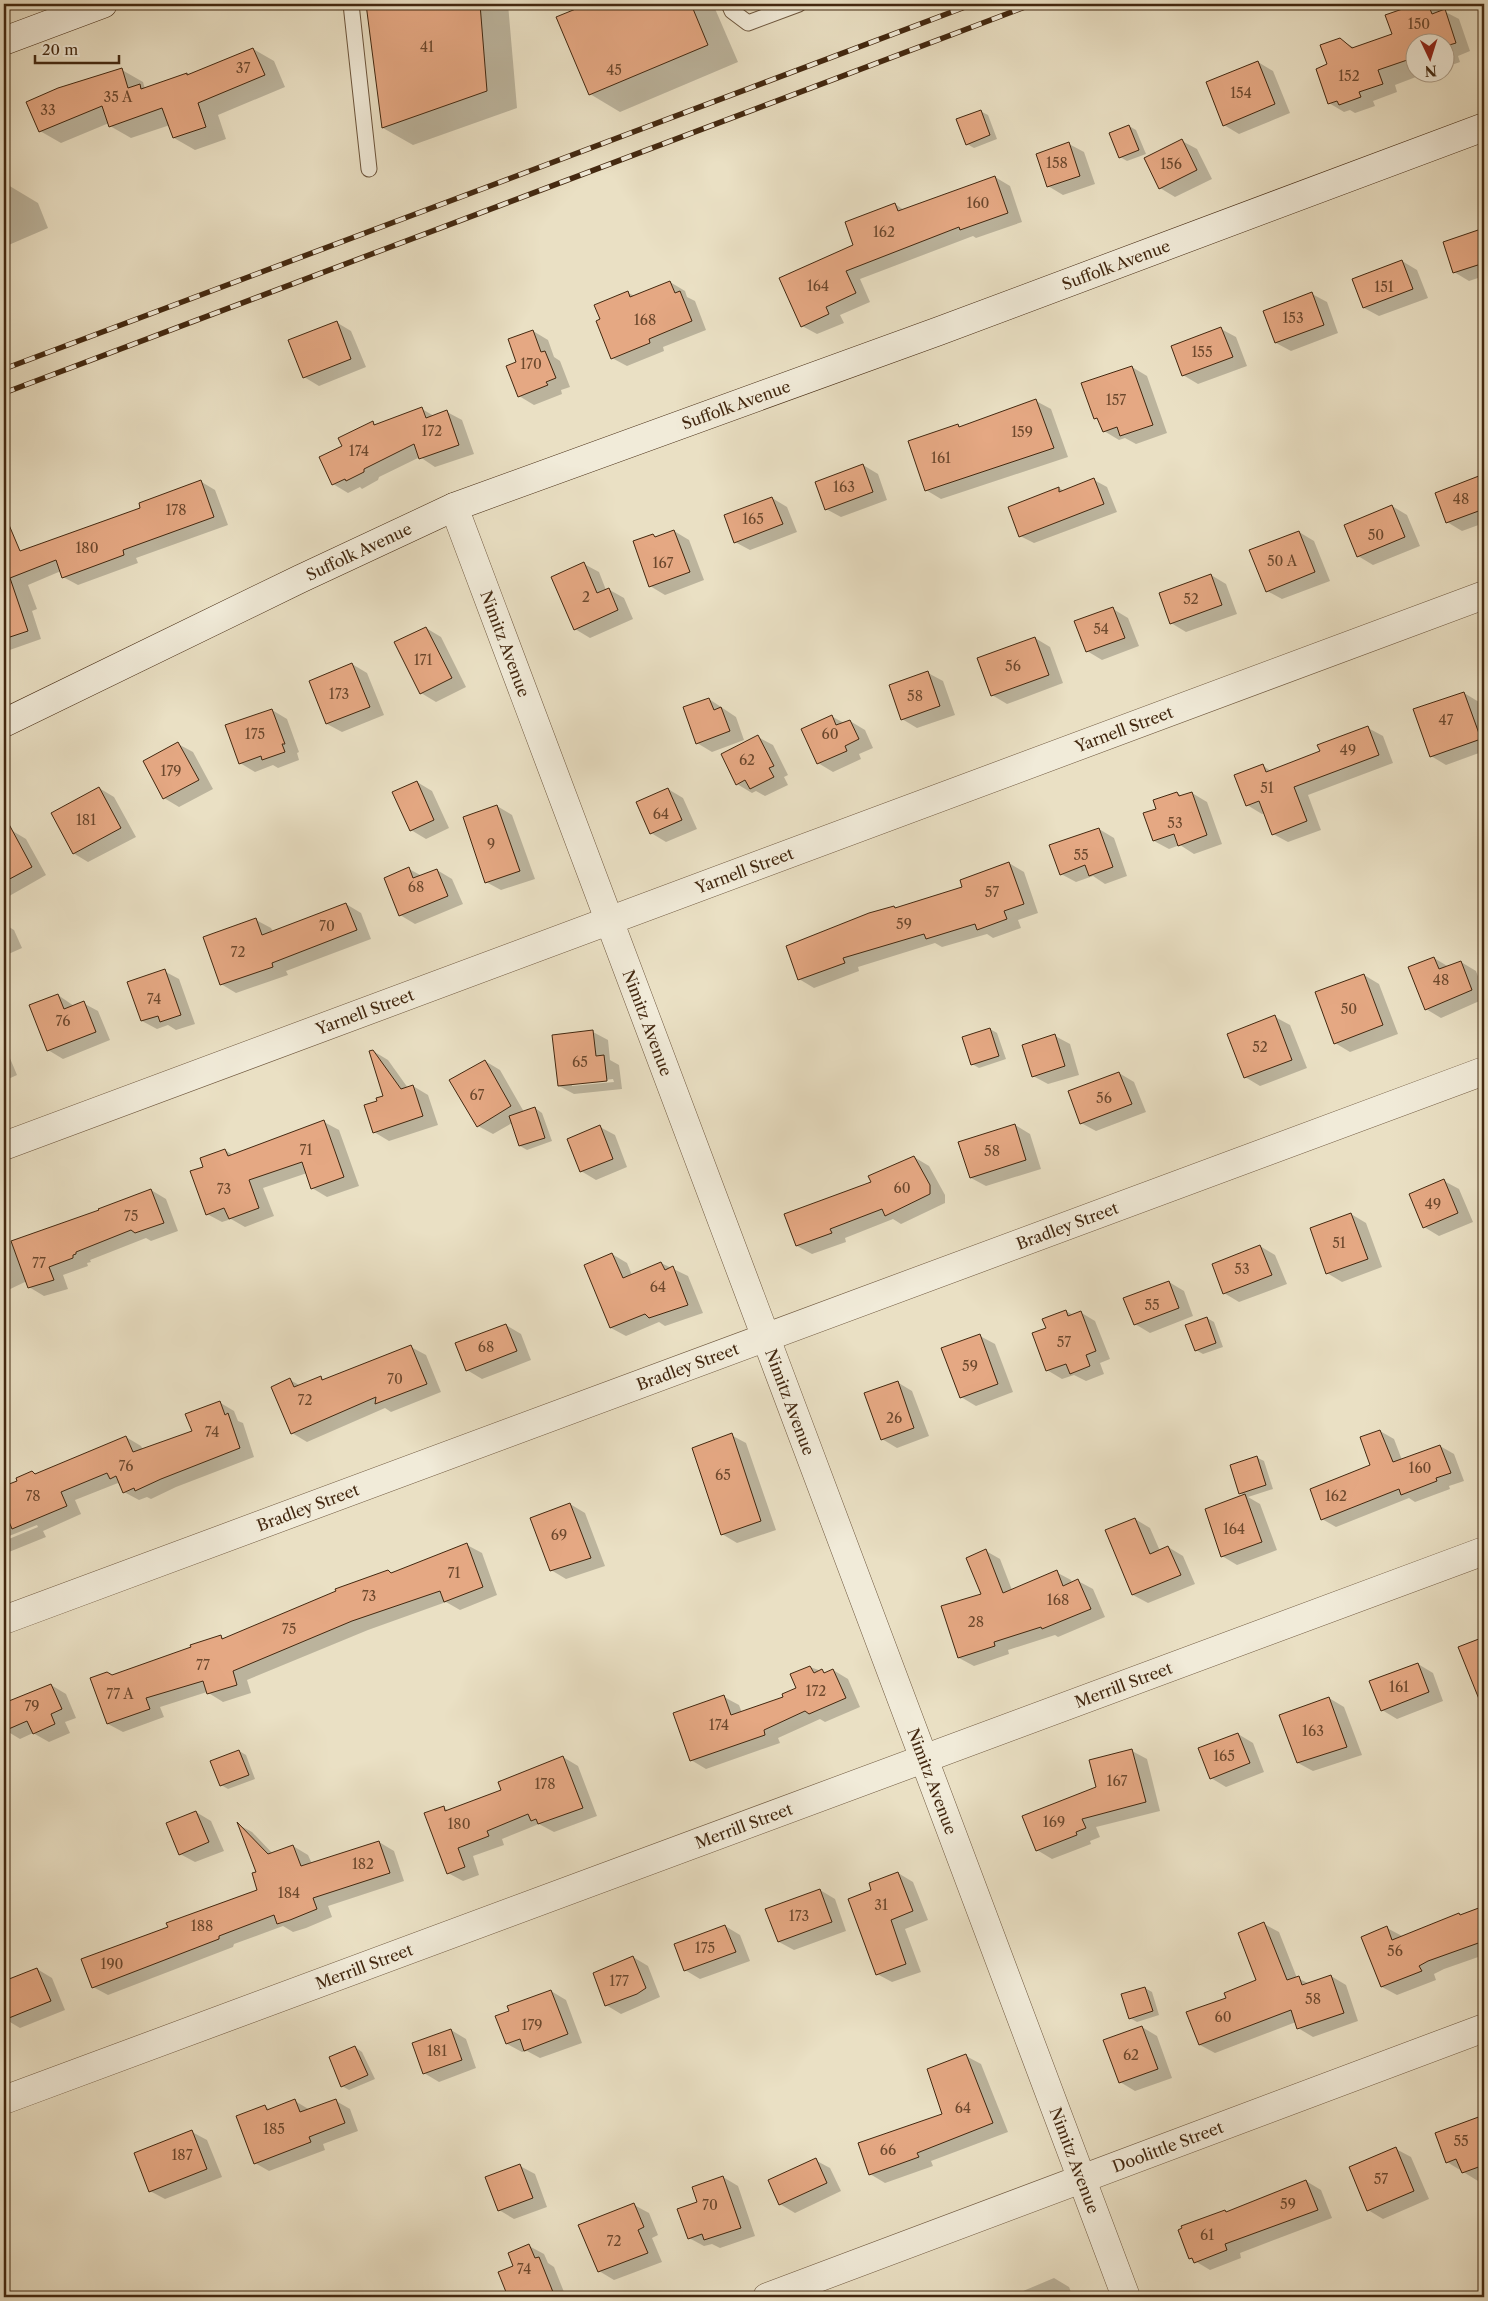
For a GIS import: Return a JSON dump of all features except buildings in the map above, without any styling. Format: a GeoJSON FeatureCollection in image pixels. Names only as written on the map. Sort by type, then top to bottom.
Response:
{"type":"FeatureCollection","features":[{"type":"Feature","properties":{"kind":"street"},"geometry":{"type":"LineString","coordinates":[[4,41],[103,4]]}},
{"type":"Feature","properties":{"kind":"street","name":"Suffolk Avenue"},"geometry":{"type":"LineString","coordinates":[[4,722],[300,578],[454,507],[939,331],[1484,127]]}},
{"type":"Feature","properties":{"kind":"street","name":"Nimitz Avenue"},"geometry":{"type":"LineString","coordinates":[[454,507],[1126,2297]]}},
{"type":"Feature","properties":{"kind":"street","name":"Yarnell Street"},"geometry":{"type":"LineString","coordinates":[[4,1146],[1484,595]]}},
{"type":"Feature","properties":{"kind":"street","name":"Bradley Street"},"geometry":{"type":"LineString","coordinates":[[4,1620],[1484,1071]]}},
{"type":"Feature","properties":{"kind":"street","name":"Merrill Street"},"geometry":{"type":"LineString","coordinates":[[4,2100],[1484,1551]]}},
{"type":"Feature","properties":{"kind":"street","name":"Doolittle Street"},"geometry":{"type":"LineString","coordinates":[[767,2297],[1484,2028]]}},
{"type":"Feature","properties":{"kind":"lane"},"geometry":{"type":"LineString","coordinates":[[351,4],[369,169]]}},
{"type":"Feature","properties":{"kind":"lane"},"geometry":{"type":"LineString","coordinates":[[729,4],[732,11],[748,23],[799,4]]}},
{"type":"Feature","properties":{"kind":"railway"},"geometry":{"type":"LineString","coordinates":[[4,369],[973,4]]}},
{"type":"Feature","properties":{"kind":"railway"},"geometry":{"type":"LineString","coordinates":[[4,393],[1033,4]]}}]}
